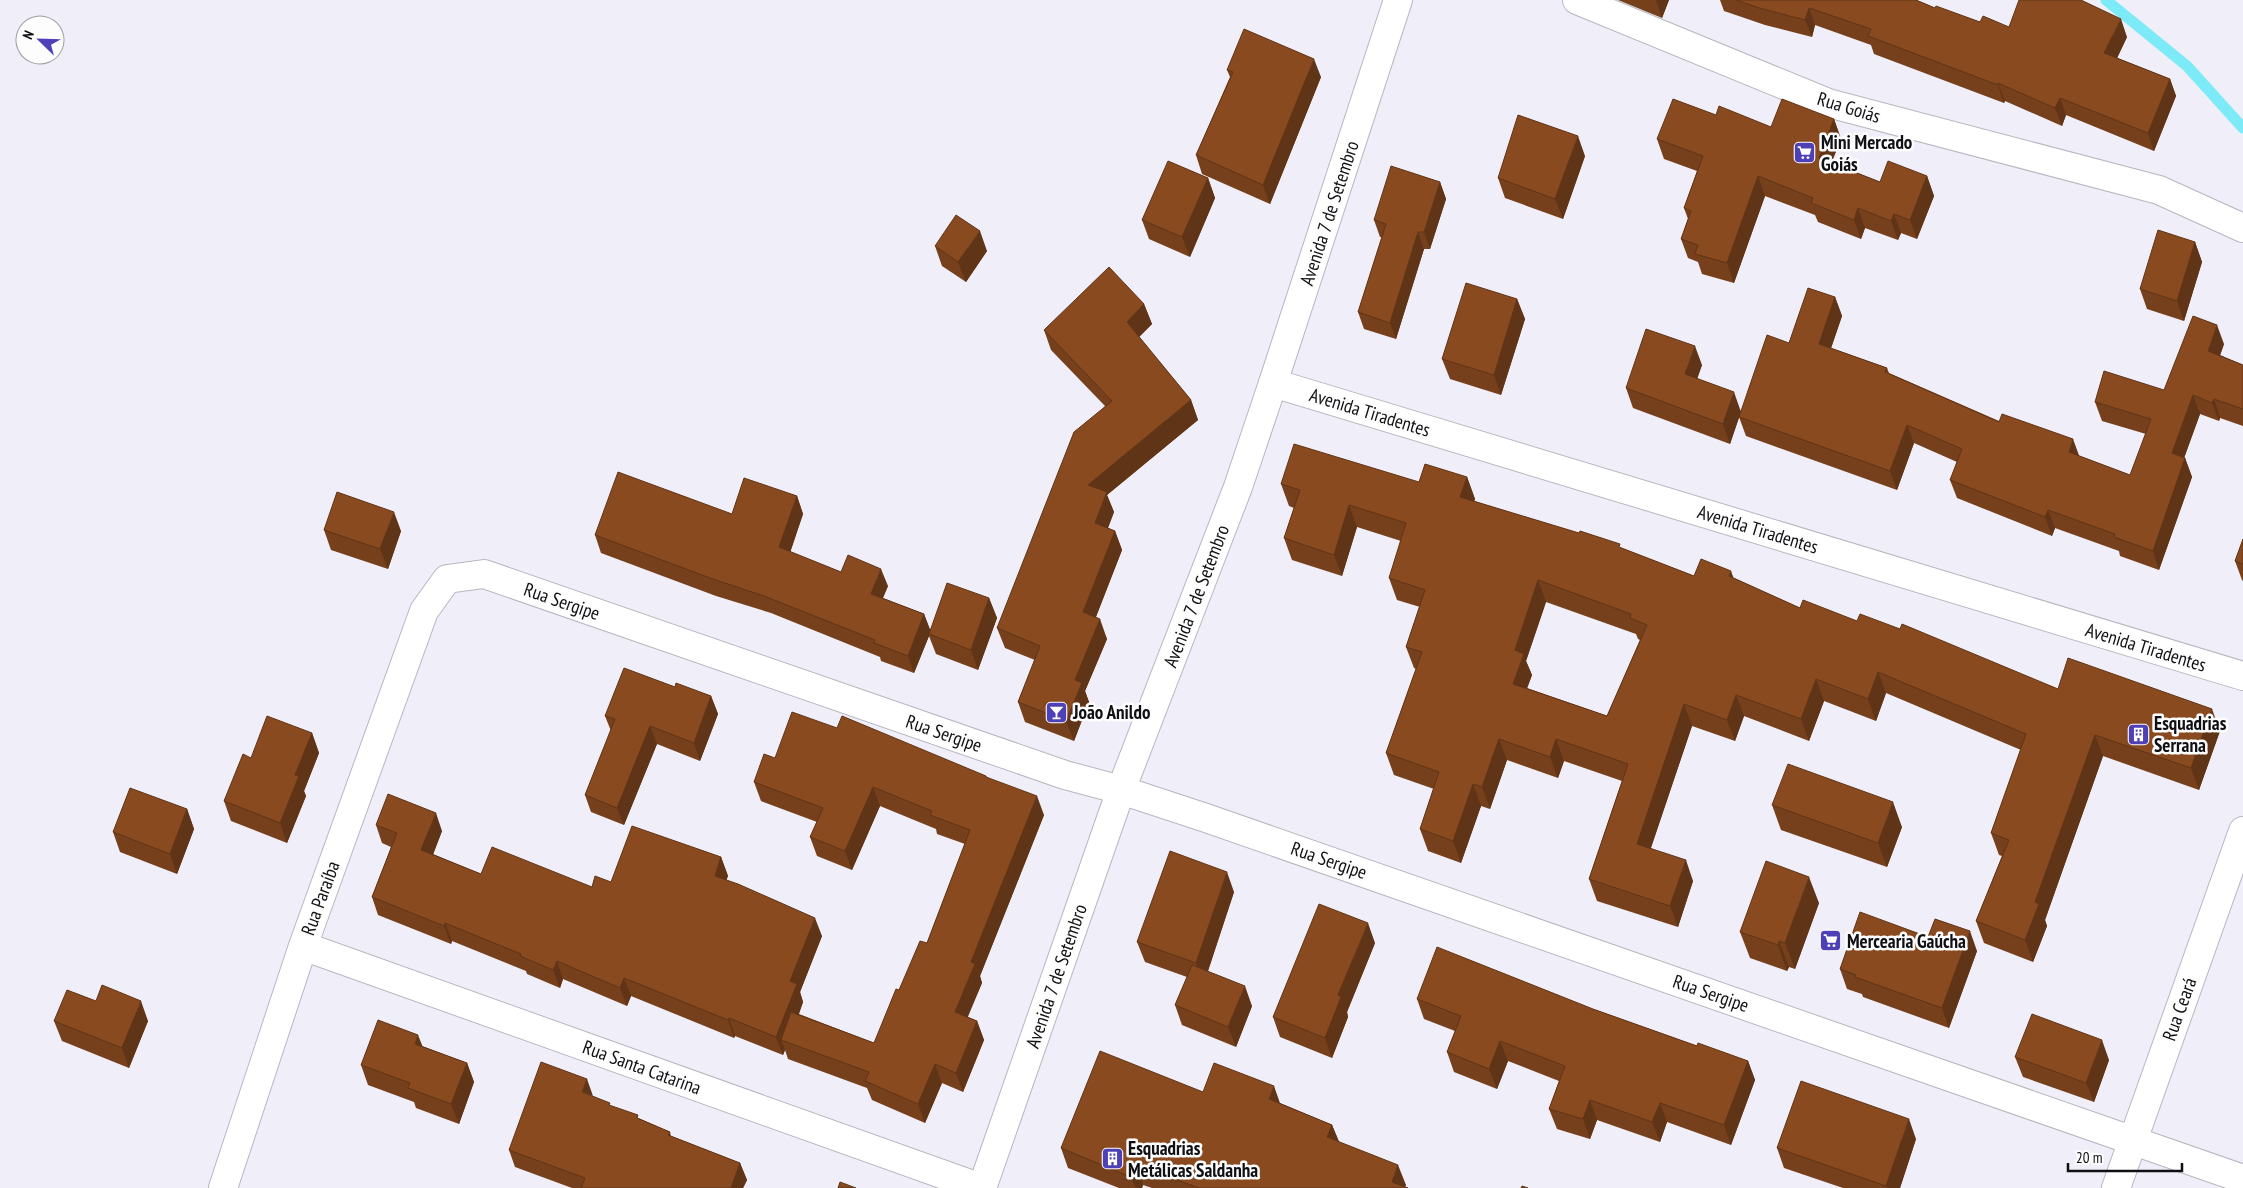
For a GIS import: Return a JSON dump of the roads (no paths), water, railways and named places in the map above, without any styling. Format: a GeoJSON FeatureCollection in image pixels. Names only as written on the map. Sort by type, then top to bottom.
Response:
{"type":"FeatureCollection","features":[{"type":"Feature","properties":{"kind":"street","name":"Avenida 7 de Setembro"},"geometry":{"type":"LineString","coordinates":[[982,1188],[1121,790],[1238,487],[1398,0]]}},
{"type":"Feature","properties":{"kind":"street","name":"Rua Goiás"},"geometry":{"type":"LineString","coordinates":[[1577,0],[1828,103],[2160,190],[2243,228]]}},
{"type":"Feature","properties":{"kind":"street","name":"Avenida Tiradentes"},"geometry":{"type":"LineString","coordinates":[[1273,383],[2243,676]]}},
{"type":"Feature","properties":{"kind":"street","name":"Rua Sergipe"},"geometry":{"type":"LineString","coordinates":[[424,611],[448,579],[484,574],[1065,775],[1121,790],[1206,818],[2243,1179]]}},
{"type":"Feature","properties":{"kind":"street","name":"Rua Paraíba"},"geometry":{"type":"LineString","coordinates":[[223,1188],[303,946],[424,611]]}},
{"type":"Feature","properties":{"kind":"street","name":"Rua Ceará"},"geometry":{"type":"LineString","coordinates":[[2116,1188],[2243,831]]}},
{"type":"Feature","properties":{"kind":"street","name":"Rua Santa Catarina"},"geometry":{"type":"LineString","coordinates":[[303,946],[982,1188]]}},
{"type":"Feature","properties":{"kind":"waterway"},"geometry":{"type":"LineString","coordinates":[[2106,0],[2187,66],[2243,128]]}},
{"type":"Feature","properties":{"kind":"place","name":"Mini Mercado Goiás"},"geometry":{"type":"Point","coordinates":[1805,153]}},
{"type":"Feature","properties":{"kind":"place","name":"João Anildo"},"geometry":{"type":"Point","coordinates":[1057,712]}},
{"type":"Feature","properties":{"kind":"place","name":"Esquadrias Serrana"},"geometry":{"type":"Point","coordinates":[2138,734]}},
{"type":"Feature","properties":{"kind":"place","name":"Mercearia Gaúcha"},"geometry":{"type":"Point","coordinates":[1831,941]}},
{"type":"Feature","properties":{"kind":"place","name":"Esquadrias Metálicas Saldanha"},"geometry":{"type":"Point","coordinates":[1112,1159]}}]}
